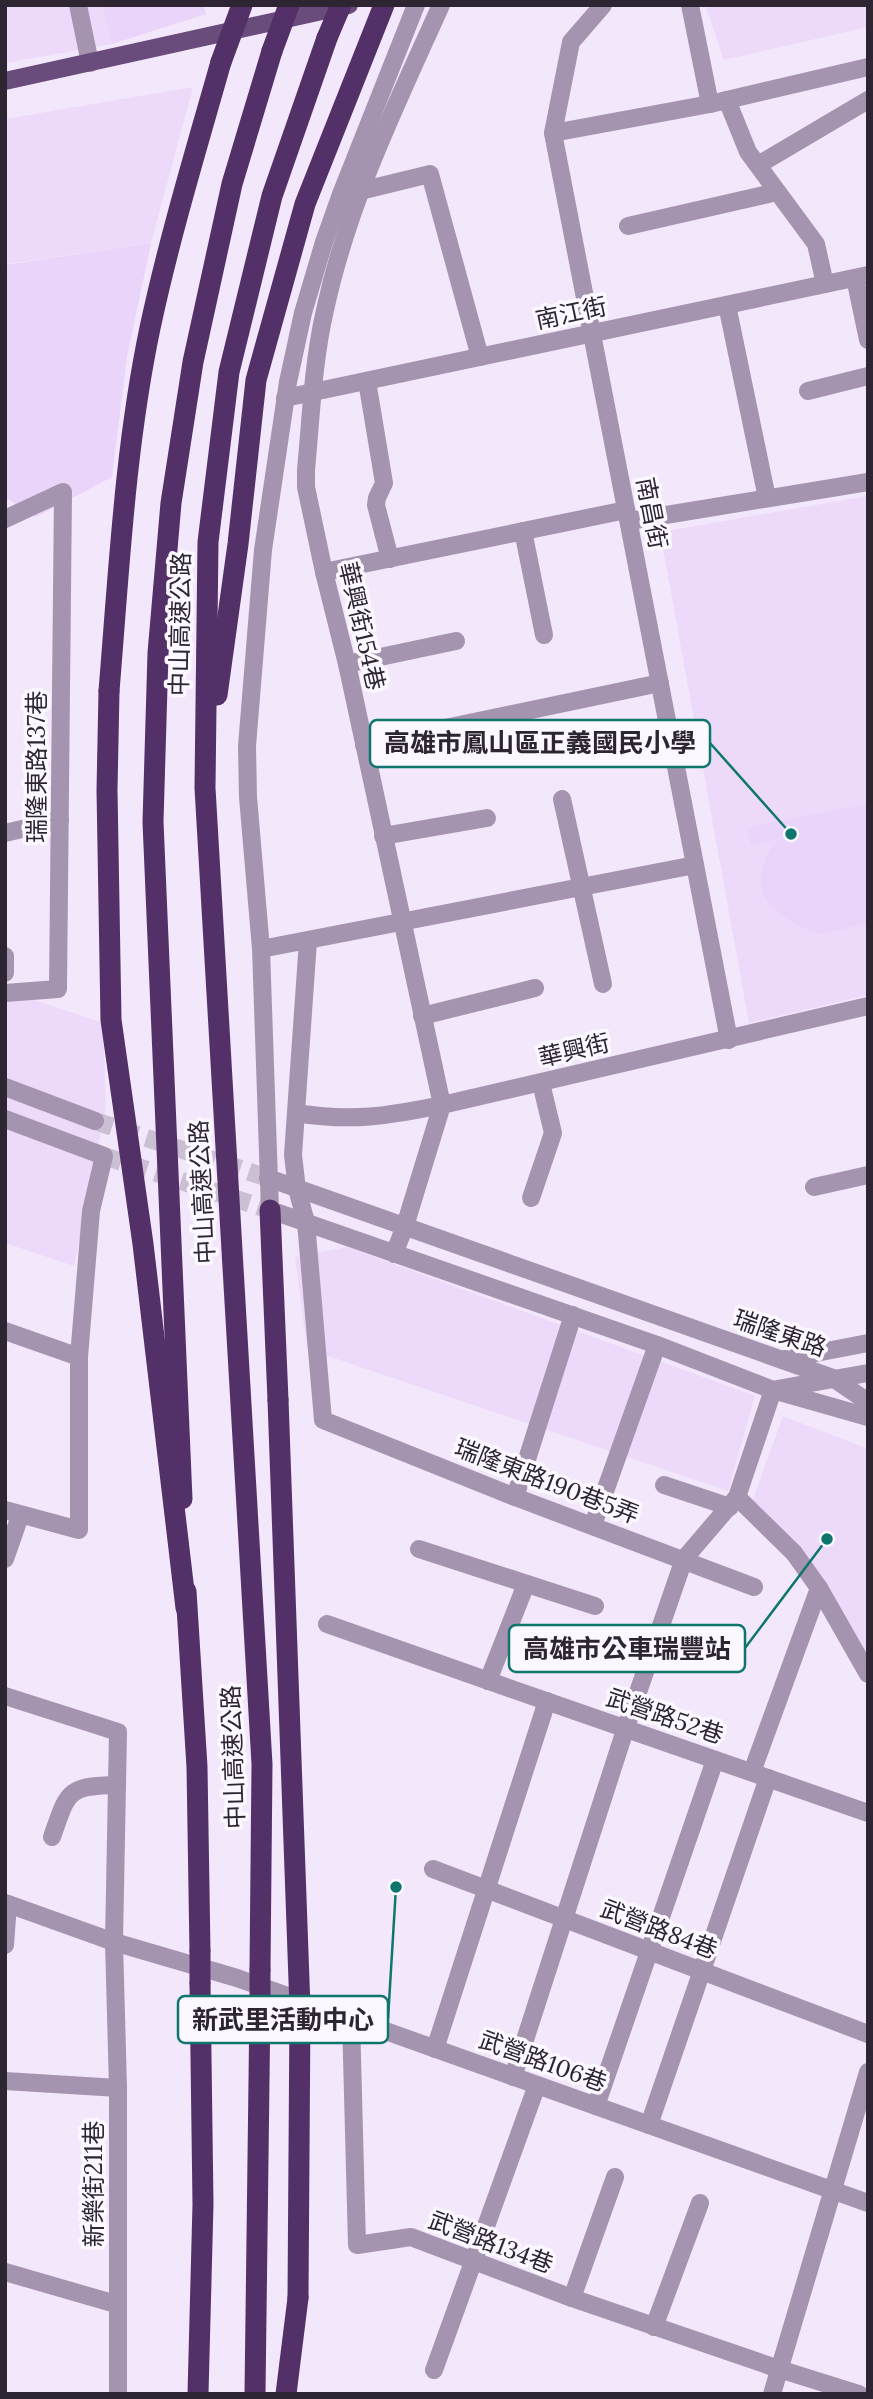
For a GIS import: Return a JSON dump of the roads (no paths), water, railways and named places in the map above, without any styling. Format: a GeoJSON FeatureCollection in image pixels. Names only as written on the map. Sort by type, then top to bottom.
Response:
{"type":"FeatureCollection","features":[{"type":"Feature","properties":{"kind":"highway"},"geometry":{"type":"LineString","coordinates":[[186,1608],[145,1257],[111,1020],[108,691],[128,475],[150,329],[221,62],[242,5]]}},
{"type":"Feature","properties":{"kind":"highway","name":"中山高速公路"},"geometry":{"type":"LineString","coordinates":[[198,2394],[203,2204],[197,1767],[186,1608],[153,822],[158,653],[171,503],[193,362],[232,184],[272,51],[289,5]]}},
{"type":"Feature","properties":{"kind":"highway","name":"中山高速公路"},"geometry":{"type":"LineString","coordinates":[[255,2394],[262,1764],[205,788],[208,542],[229,372],[272,196],[341,5]]}},
{"type":"Feature","properties":{"kind":"highway"},"geometry":{"type":"LineString","coordinates":[[205,788],[238,544],[256,380],[305,204],[384,5]]}},
{"type":"Feature","properties":{"kind":"highway"},"geometry":{"type":"LineString","coordinates":[[270,1210],[300,2008],[298,2298],[286,2394]]}},
{"type":"Feature","properties":{"kind":"main road"},"geometry":{"type":"LineString","coordinates":[[5,81],[348,5]]}},
{"type":"Feature","properties":{"kind":"street"},"geometry":{"type":"LineString","coordinates":[[78,5],[90,62]]}},
{"type":"Feature","properties":{"kind":"street"},"geometry":{"type":"LineString","coordinates":[[416,5],[341,194],[303,313],[285,398],[262,550],[247,746],[248,797],[261,949],[270,1210],[573,1315],[774,1390],[868,1417]]}},
{"type":"Feature","properties":{"kind":"street","name":"華興街154巷"},"geometry":{"type":"LineString","coordinates":[[441,5],[360,192],[325,309],[313,392],[306,487],[442,1105]]}},
{"type":"Feature","properties":{"kind":"street","name":"南昌街"},"geometry":{"type":"LineString","coordinates":[[603,5],[571,42],[554,133],[729,1040]]}},
{"type":"Feature","properties":{"kind":"street"},"geometry":{"type":"LineString","coordinates":[[690,5],[719,102],[758,165],[816,244],[825,284]]}},
{"type":"Feature","properties":{"kind":"street"},"geometry":{"type":"LineString","coordinates":[[554,133],[719,102],[868,67]]}},
{"type":"Feature","properties":{"kind":"street"},"geometry":{"type":"LineString","coordinates":[[758,165],[868,100]]}},
{"type":"Feature","properties":{"kind":"street"},"geometry":{"type":"LineString","coordinates":[[341,194],[360,192],[430,174],[481,357]]}},
{"type":"Feature","properties":{"kind":"street"},"geometry":{"type":"LineString","coordinates":[[628,226],[777,192]]}},
{"type":"Feature","properties":{"kind":"street"},"geometry":{"type":"LineString","coordinates":[[862,277],[868,340]]}},
{"type":"Feature","properties":{"kind":"street","name":"南江街"},"geometry":{"type":"LineString","coordinates":[[285,398],[862,277]]}},
{"type":"Feature","properties":{"kind":"street"},"geometry":{"type":"LineString","coordinates":[[727,305],[767,498]]}},
{"type":"Feature","properties":{"kind":"street"},"geometry":{"type":"LineString","coordinates":[[808,391],[868,376]]}},
{"type":"Feature","properties":{"kind":"street"},"geometry":{"type":"LineString","coordinates":[[367,381],[384,483],[376,505],[390,559]]}},
{"type":"Feature","properties":{"kind":"street"},"geometry":{"type":"LineString","coordinates":[[324,572],[523,531],[868,482]]}},
{"type":"Feature","properties":{"kind":"street","name":"瑞隆東路137巷"},"geometry":{"type":"LineString","coordinates":[[5,519],[63,492],[58,989],[5,993]]}},
{"type":"Feature","properties":{"kind":"street"},"geometry":{"type":"LineString","coordinates":[[523,531],[544,635]]}},
{"type":"Feature","properties":{"kind":"street"},"geometry":{"type":"LineString","coordinates":[[347,664],[456,641]]}},
{"type":"Feature","properties":{"kind":"street"},"geometry":{"type":"LineString","coordinates":[[364,745],[660,682]]}},
{"type":"Feature","properties":{"kind":"street"},"geometry":{"type":"LineString","coordinates":[[562,799],[603,984]]}},
{"type":"Feature","properties":{"kind":"street"},"geometry":{"type":"LineString","coordinates":[[383,836],[487,818]]}},
{"type":"Feature","properties":{"kind":"street"},"geometry":{"type":"LineString","coordinates":[[5,833],[60,820]]}},
{"type":"Feature","properties":{"kind":"street"},"geometry":{"type":"LineString","coordinates":[[261,949],[695,865]]}},
{"type":"Feature","properties":{"kind":"street"},"geometry":{"type":"LineString","coordinates":[[306,1222],[297,1189],[293,1155],[308,940]]}},
{"type":"Feature","properties":{"kind":"street"},"geometry":{"type":"LineString","coordinates":[[5,956],[5,973]]}},
{"type":"Feature","properties":{"kind":"street"},"geometry":{"type":"LineString","coordinates":[[422,1016],[535,988]]}},
{"type":"Feature","properties":{"kind":"street","name":"華興街"},"geometry":{"type":"LineString","coordinates":[[296,1113],[332,1119],[395,1115],[868,1006]]}},
{"type":"Feature","properties":{"kind":"street"},"geometry":{"type":"LineString","coordinates":[[531,1198],[553,1133],[541,1083]]}},
{"type":"Feature","properties":{"kind":"street"},"geometry":{"type":"LineString","coordinates":[[5,1087],[94,1121]]}},
{"type":"Feature","properties":{"kind":"street"},"geometry":{"type":"LineString","coordinates":[[394,1254],[442,1105]]}},
{"type":"Feature","properties":{"kind":"street"},"geometry":{"type":"LineString","coordinates":[[5,1119],[104,1156],[91,1211],[79,1357],[79,1530],[13,1513],[5,1559]]}},
{"type":"Feature","properties":{"kind":"street"},"geometry":{"type":"LineString","coordinates":[[814,1187],[868,1175]]}},
{"type":"Feature","properties":{"kind":"street","name":"瑞隆東路"},"geometry":{"type":"LineString","coordinates":[[268,1178],[833,1378]]}},
{"type":"Feature","properties":{"kind":"street","name":"瑞隆東路190巷5弄"},"geometry":{"type":"LineString","coordinates":[[306,1222],[323,1420],[515,1497],[754,1587]]}},
{"type":"Feature","properties":{"kind":"street"},"geometry":{"type":"LineString","coordinates":[[515,1497],[573,1315]]}},
{"type":"Feature","properties":{"kind":"street"},"geometry":{"type":"LineString","coordinates":[[5,1331],[79,1357]]}},
{"type":"Feature","properties":{"kind":"street"},"geometry":{"type":"LineString","coordinates":[[782,1359],[868,1343]]}},
{"type":"Feature","properties":{"kind":"street"},"geometry":{"type":"LineString","coordinates":[[593,1525],[657,1345]]}},
{"type":"Feature","properties":{"kind":"street"},"geometry":{"type":"LineString","coordinates":[[824,1404],[843,1349]]}},
{"type":"Feature","properties":{"kind":"street"},"geometry":{"type":"LineString","coordinates":[[833,1378],[868,1373]]}},
{"type":"Feature","properties":{"kind":"street"},"geometry":{"type":"LineString","coordinates":[[833,1378],[868,1402]]}},
{"type":"Feature","properties":{"kind":"street","name":"瑞隆東路"},"geometry":{"type":"LineString","coordinates":[[774,1390],[833,1378]]}},
{"type":"Feature","properties":{"kind":"street"},"geometry":{"type":"LineString","coordinates":[[513,2077],[626,1727],[684,1559],[733,1502],[774,1390]]}},
{"type":"Feature","properties":{"kind":"street"},"geometry":{"type":"LineString","coordinates":[[664,1485],[733,1502],[794,1553],[819,1588],[868,1674]]}},
{"type":"Feature","properties":{"kind":"street"},"geometry":{"type":"LineString","coordinates":[[419,1549],[595,1605]]}},
{"type":"Feature","properties":{"kind":"street"},"geometry":{"type":"LineString","coordinates":[[488,1681],[526,1584]]}},
{"type":"Feature","properties":{"kind":"street"},"geometry":{"type":"LineString","coordinates":[[649,2125],[701,1971],[819,1588]]}},
{"type":"Feature","properties":{"kind":"street","name":"武營路52巷"},"geometry":{"type":"LineString","coordinates":[[327,1624],[868,1813]]}},
{"type":"Feature","properties":{"kind":"street"},"geometry":{"type":"LineString","coordinates":[[5,1696],[118,1732],[114,1942],[118,2088]]}},
{"type":"Feature","properties":{"kind":"street"},"geometry":{"type":"LineString","coordinates":[[435,2049],[547,1701]]}},
{"type":"Feature","properties":{"kind":"street"},"geometry":{"type":"LineString","coordinates":[[596,2106],[715,1760]]}},
{"type":"Feature","properties":{"kind":"street"},"geometry":{"type":"LineString","coordinates":[[52,1837],[65,1800],[77,1789],[93,1785],[117,1785]]}},
{"type":"Feature","properties":{"kind":"street","name":"武營路84巷"},"geometry":{"type":"LineString","coordinates":[[433,1869],[868,2034]]}},
{"type":"Feature","properties":{"kind":"street"},"geometry":{"type":"LineString","coordinates":[[5,1945],[7,1904]]}},
{"type":"Feature","properties":{"kind":"street","name":"武營路106巷"},"geometry":{"type":"LineString","coordinates":[[7,1904],[114,1942],[237,1978],[868,2203]]}},
{"type":"Feature","properties":{"kind":"street","name":"武營路134巷"},"geometry":{"type":"LineString","coordinates":[[351,2019],[357,2245],[411,2236],[473,2262],[654,2327],[859,2394]]}},
{"type":"Feature","properties":{"kind":"street"},"geometry":{"type":"LineString","coordinates":[[772,2394],[868,2073]]}},
{"type":"Feature","properties":{"kind":"street","name":"新樂街211巷"},"geometry":{"type":"LineString","coordinates":[[5,2081],[118,2088],[118,2394]]}},
{"type":"Feature","properties":{"kind":"street"},"geometry":{"type":"LineString","coordinates":[[434,2370],[537,2085]]}},
{"type":"Feature","properties":{"kind":"street"},"geometry":{"type":"LineString","coordinates":[[572,2298],[615,2177]]}},
{"type":"Feature","properties":{"kind":"street"},"geometry":{"type":"LineString","coordinates":[[654,2327],[700,2203]]}},
{"type":"Feature","properties":{"kind":"street"},"geometry":{"type":"LineString","coordinates":[[5,2272],[116,2304]]}},
{"type":"Feature","properties":{"kind":"tunnel"},"geometry":{"type":"LineString","coordinates":[[95,1121],[268,1178]]}},
{"type":"Feature","properties":{"kind":"tunnel"},"geometry":{"type":"LineString","coordinates":[[104,1156],[270,1210]]}},
{"type":"Feature","properties":{"kind":"place","name":"高雄市鳳山區正義國民小學"},"geometry":{"type":"Point","coordinates":[791,834]}},
{"type":"Feature","properties":{"kind":"place","name":"高雄市公車瑞豐站"},"geometry":{"type":"Point","coordinates":[827,1539]}},
{"type":"Feature","properties":{"kind":"place","name":"新武里活動中心"},"geometry":{"type":"Point","coordinates":[396,1887]}}]}
